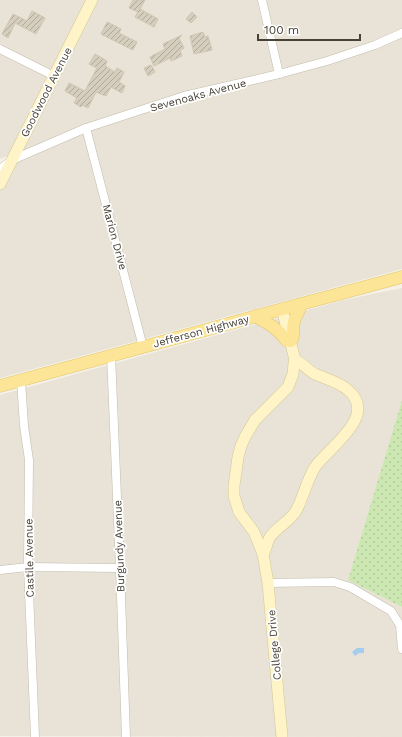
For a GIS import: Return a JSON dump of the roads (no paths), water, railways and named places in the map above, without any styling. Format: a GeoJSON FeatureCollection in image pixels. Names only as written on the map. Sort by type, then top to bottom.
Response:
{"type":"FeatureCollection","features":[{"type":"Feature","properties":{"kind":"main road","name":"Jefferson Highway"},"geometry":{"type":"LineString","coordinates":[[0,386],[402,277]]}},
{"type":"Feature","properties":{"kind":"main road"},"geometry":{"type":"LineString","coordinates":[[255,316],[276,328],[286,340],[291,341],[294,337],[294,322],[300,311],[301,304]]}},
{"type":"Feature","properties":{"kind":"street","name":"Goodwood Avenue"},"geometry":{"type":"LineString","coordinates":[[0,184],[92,0]]}},
{"type":"Feature","properties":{"kind":"street"},"geometry":{"type":"LineString","coordinates":[[262,0],[279,74]]}},
{"type":"Feature","properties":{"kind":"street","name":"Sevenoaks Avenue"},"geometry":{"type":"LineString","coordinates":[[0,169],[12,160],[86,128],[184,96],[279,74],[327,61],[375,45],[402,32]]}},
{"type":"Feature","properties":{"kind":"street"},"geometry":{"type":"LineString","coordinates":[[0,49],[54,76]]}},
{"type":"Feature","properties":{"kind":"street","name":"Marion Drive"},"geometry":{"type":"LineString","coordinates":[[86,128],[143,347]]}},
{"type":"Feature","properties":{"kind":"street"},"geometry":{"type":"LineString","coordinates":[[0,162],[12,160]]}},
{"type":"Feature","properties":{"kind":"street","name":"College Drive"},"geometry":{"type":"LineString","coordinates":[[282,309],[295,360],[293,374],[288,386],[255,420],[241,446],[236,469],[234,496],[239,512],[256,537],[263,554],[268,583],[282,737]]}},
{"type":"Feature","properties":{"kind":"street","name":"Burgundy Avenue"},"geometry":{"type":"LineString","coordinates":[[111,355],[126,737]]}},
{"type":"Feature","properties":{"kind":"street"},"geometry":{"type":"LineString","coordinates":[[263,554],[270,538],[293,516],[301,501],[307,482],[316,467],[349,432],[353,425],[357,410],[353,396],[349,391],[342,386],[313,373],[300,362],[295,360]]}},
{"type":"Feature","properties":{"kind":"street","name":"Castile Avenue"},"geometry":{"type":"LineString","coordinates":[[21,380],[24,426],[29,460],[28,567],[35,737]]}},
{"type":"Feature","properties":{"kind":"street"},"geometry":{"type":"LineString","coordinates":[[250,527],[260,531],[276,531]]}},
{"type":"Feature","properties":{"kind":"street"},"geometry":{"type":"LineString","coordinates":[[0,570],[28,567],[120,568]]}},
{"type":"Feature","properties":{"kind":"street"},"geometry":{"type":"LineString","coordinates":[[268,583],[334,582],[350,587],[392,611],[400,625],[402,649]]}},
{"type":"Feature","properties":{"kind":"water"},"geometry":{"type":"Polygon","coordinates":[[[357,648],[364,648],[364,653],[359,653],[355,656],[352,652],[357,648]]]}}]}
